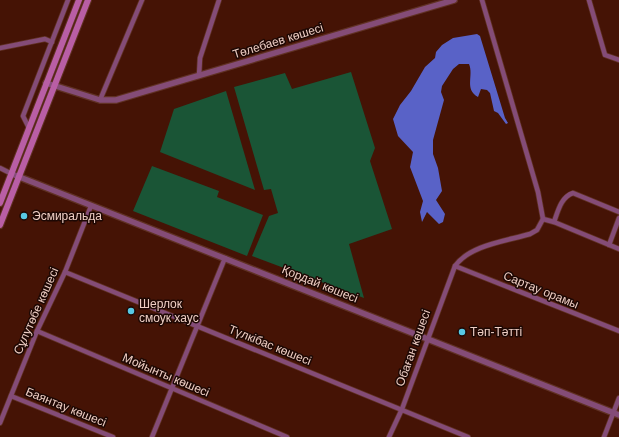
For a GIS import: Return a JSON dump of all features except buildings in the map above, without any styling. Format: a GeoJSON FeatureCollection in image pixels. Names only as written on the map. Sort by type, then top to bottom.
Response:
{"type":"FeatureCollection","features":[{"type":"Feature","properties":{"kind":"main road"},"geometry":{"type":"LineString","coordinates":[[0,203],[79,0]]}},
{"type":"Feature","properties":{"kind":"main road"},"geometry":{"type":"LineString","coordinates":[[0,225],[88,0]]}},
{"type":"Feature","properties":{"kind":"street"},"geometry":{"type":"LineString","coordinates":[[29,128],[23,116],[68,0]]}},
{"type":"Feature","properties":{"kind":"street"},"geometry":{"type":"LineString","coordinates":[[100,100],[142,0]]}},
{"type":"Feature","properties":{"kind":"street"},"geometry":{"type":"LineString","coordinates":[[199,76],[200,58],[219,0]]}},
{"type":"Feature","properties":{"kind":"street","name":"Төлебаев көшесі"},"geometry":{"type":"LineString","coordinates":[[46,84],[100,100],[116,100],[131,97],[444,1],[454,0]]}},
{"type":"Feature","properties":{"kind":"street"},"geometry":{"type":"LineString","coordinates":[[455,266],[461,258],[474,251],[530,234],[537,230],[543,219],[538,192],[482,0]]}},
{"type":"Feature","properties":{"kind":"street"},"geometry":{"type":"LineString","coordinates":[[589,0],[605,55],[619,60]]}},
{"type":"Feature","properties":{"kind":"street"},"geometry":{"type":"LineString","coordinates":[[0,48],[45,39],[52,42]]}},
{"type":"Feature","properties":{"kind":"street"},"geometry":{"type":"LineString","coordinates":[[0,168],[12,174]]}},
{"type":"Feature","properties":{"kind":"street","name":"Қордай көшесі"},"geometry":{"type":"LineString","coordinates":[[12,174],[616,414]]}},
{"type":"Feature","properties":{"kind":"street"},"geometry":{"type":"LineString","coordinates":[[554,222],[563,200],[567,195],[573,193],[619,212]]}},
{"type":"Feature","properties":{"kind":"street","name":"Сұлутөбе көшесі"},"geometry":{"type":"LineString","coordinates":[[0,423],[37,331],[65,272],[91,206]]}},
{"type":"Feature","properties":{"kind":"street"},"geometry":{"type":"LineString","coordinates":[[609,244],[619,218]]}},
{"type":"Feature","properties":{"kind":"street"},"geometry":{"type":"LineString","coordinates":[[543,219],[554,222],[619,249]]}},
{"type":"Feature","properties":{"kind":"street"},"geometry":{"type":"LineString","coordinates":[[152,437],[225,258]]}},
{"type":"Feature","properties":{"kind":"street","name":"Сартау орамы"},"geometry":{"type":"LineString","coordinates":[[455,266],[619,331]]}},
{"type":"Feature","properties":{"kind":"street","name":"Обаған көшесі"},"geometry":{"type":"LineString","coordinates":[[389,437],[402,409],[427,338],[455,266]]}},
{"type":"Feature","properties":{"kind":"street","name":"Түлкібас көшесі"},"geometry":{"type":"LineString","coordinates":[[65,272],[468,437]]}},
{"type":"Feature","properties":{"kind":"street","name":"Мойынты көшесі"},"geometry":{"type":"LineString","coordinates":[[37,331],[287,437]]}},
{"type":"Feature","properties":{"kind":"street","name":"Баянтау көшесі"},"geometry":{"type":"LineString","coordinates":[[11,396],[113,437]]}},
{"type":"Feature","properties":{"kind":"street"},"geometry":{"type":"LineString","coordinates":[[604,437],[616,414],[619,398]]}},
{"type":"Feature","properties":{"kind":"green space"},"geometry":{"type":"Polygon","coordinates":[[[351,72],[375,148],[370,161],[392,229],[349,244],[364,298],[252,256],[269,216],[278,213],[271,189],[264,190],[234,87],[285,73],[292,89],[351,72]]]}},
{"type":"Feature","properties":{"kind":"green space"},"geometry":{"type":"Polygon","coordinates":[[[226,91],[255,190],[160,152],[174,109],[226,91]]]}},
{"type":"Feature","properties":{"kind":"green space"},"geometry":{"type":"Polygon","coordinates":[[[152,166],[219,191],[217,197],[263,215],[247,256],[133,211],[152,166]]]}},
{"type":"Feature","properties":{"kind":"shaded area"},"geometry":{"type":"Polygon","coordinates":[[[477,34],[480,36],[505,118],[508,123],[506,124],[498,113],[494,111],[490,93],[487,90],[481,89],[478,97],[471,90],[469,64],[459,64],[453,69],[442,86],[441,92],[444,100],[433,140],[433,154],[438,168],[442,191],[436,200],[445,214],[443,222],[439,224],[427,212],[422,222],[420,212],[423,201],[410,167],[413,152],[398,136],[393,119],[400,105],[411,91],[425,67],[435,58],[436,52],[442,45],[453,38],[477,34]]]}},
{"type":"Feature","properties":{"kind":"place","name":"Эсмиральда"},"geometry":{"type":"Point","coordinates":[24,216]}},
{"type":"Feature","properties":{"kind":"place","name":"Шерлок смоук хаус"},"geometry":{"type":"Point","coordinates":[131,311]}},
{"type":"Feature","properties":{"kind":"place","name":"Тәп-Тәтті"},"geometry":{"type":"Point","coordinates":[462,332]}}]}
